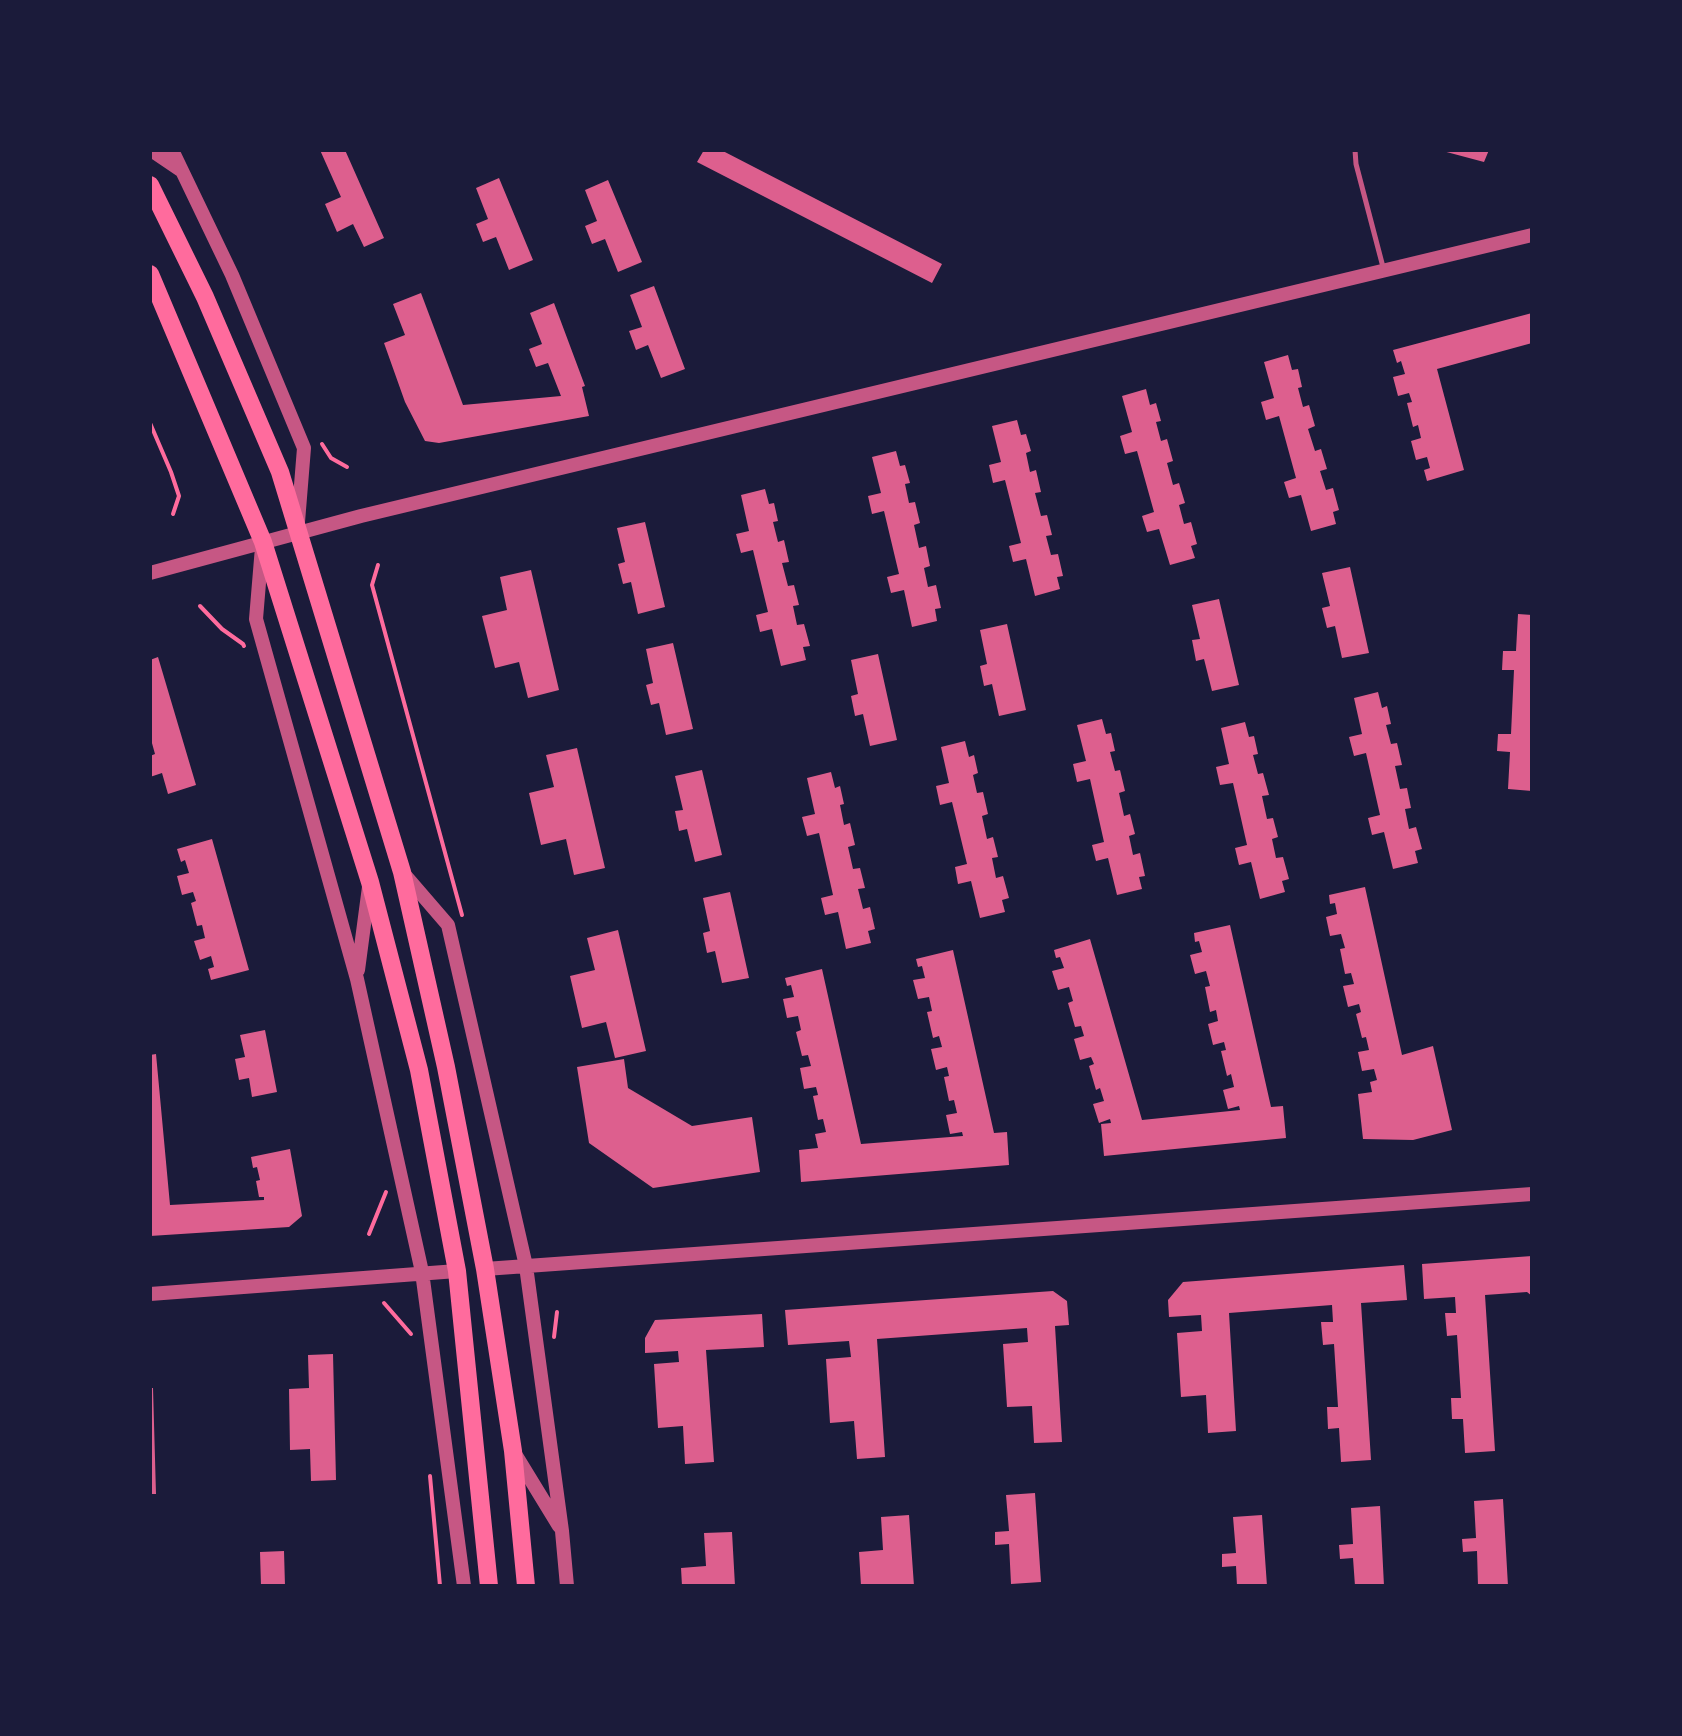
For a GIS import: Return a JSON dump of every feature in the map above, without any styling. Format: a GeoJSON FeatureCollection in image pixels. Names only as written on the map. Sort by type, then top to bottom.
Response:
{"type":"FeatureCollection","features":[{"type":"Feature","properties":{"kind":"main road"},"geometry":{"type":"LineString","coordinates":[[150,185],[205,297],[279,470],[402,872],[446,1067],[484,1269],[513,1451],[526,1586]]}},
{"type":"Feature","properties":{"kind":"main road"},"geometry":{"type":"LineString","coordinates":[[150,274],[262,542],[370,882],[419,1070],[457,1271],[489,1586]]}},
{"type":"Feature","properties":{"kind":"street"},"geometry":{"type":"LineString","coordinates":[[151,150],[182,171]]}},
{"type":"Feature","properties":{"kind":"street"},"geometry":{"type":"LineString","coordinates":[[172,150],[232,275],[304,448],[297,533]]}},
{"type":"Feature","properties":{"kind":"street"},"geometry":{"type":"LineString","coordinates":[[150,573],[297,533],[1532,234]]}},
{"type":"Feature","properties":{"kind":"street"},"geometry":{"type":"LineString","coordinates":[[262,542],[256,619],[356,980],[422,1272],[464,1586]]}},
{"type":"Feature","properties":{"kind":"street"},"geometry":{"type":"LineString","coordinates":[[402,872],[448,925],[526,1266],[566,1586]]}},
{"type":"Feature","properties":{"kind":"street"},"geometry":{"type":"LineString","coordinates":[[356,980],[370,882]]}},
{"type":"Feature","properties":{"kind":"street"},"geometry":{"type":"LineString","coordinates":[[484,1269],[1532,1194]]}},
{"type":"Feature","properties":{"kind":"street"},"geometry":{"type":"LineString","coordinates":[[150,1294],[457,1271]]}},
{"type":"Feature","properties":{"kind":"street"},"geometry":{"type":"LineString","coordinates":[[513,1451],[562,1530]]}},
{"type":"Feature","properties":{"kind":"lane"},"geometry":{"type":"LineString","coordinates":[[1355,150],[1383,270]]}},
{"type":"Feature","properties":{"kind":"path"},"geometry":{"type":"LineString","coordinates":[[150,422],[178,496],[173,514]]}},
{"type":"Feature","properties":{"kind":"path"},"geometry":{"type":"LineString","coordinates":[[331,458],[347,466]]}},
{"type":"Feature","properties":{"kind":"path"},"geometry":{"type":"LineString","coordinates":[[372,585],[378,564]]}},
{"type":"Feature","properties":{"kind":"path"},"geometry":{"type":"LineString","coordinates":[[200,606],[243,644],[248,662]]}},
{"type":"Feature","properties":{"kind":"path"},"geometry":{"type":"LineString","coordinates":[[369,1234],[387,1189]]}},
{"type":"Feature","properties":{"kind":"path"},"geometry":{"type":"LineString","coordinates":[[384,1303],[417,1341]]}},
{"type":"Feature","properties":{"kind":"path"},"geometry":{"type":"LineString","coordinates":[[430,1473],[440,1586]]}},
{"type":"Feature","properties":{"kind":"building"},"geometry":{"type":"Polygon","coordinates":[[[320,150],[345,150],[384,238],[364,247],[353,224],[337,232],[325,204],[341,197],[320,150]]]}},
{"type":"Feature","properties":{"kind":"building"},"geometry":{"type":"Polygon","coordinates":[[[704,150],[721,150],[942,264],[932,283],[697,162],[704,150]]]}},
{"type":"Feature","properties":{"kind":"building"},"geometry":{"type":"Polygon","coordinates":[[[1439,150],[1489,150],[1484,162],[1439,150]]]}},
{"type":"Feature","properties":{"kind":"building"},"geometry":{"type":"Polygon","coordinates":[[[499,178],[533,260],[509,270],[496,237],[483,242],[476,224],[488,219],[476,188],[499,178]]]}},
{"type":"Feature","properties":{"kind":"building"},"geometry":{"type":"Polygon","coordinates":[[[608,180],[642,262],[618,272],[605,239],[592,244],[585,226],[597,221],[585,190],[608,180]]]}},
{"type":"Feature","properties":{"kind":"building"},"geometry":{"type":"Polygon","coordinates":[[[654,286],[685,369],[661,378],[648,345],[636,350],[629,331],[642,327],[630,295],[654,286]]]}},
{"type":"Feature","properties":{"kind":"building"},"geometry":{"type":"Polygon","coordinates":[[[421,293],[463,405],[561,396],[548,363],[536,367],[529,349],[542,344],[530,313],[554,303],[585,386],[582,387],[589,416],[439,443],[425,441],[405,402],[384,343],[405,335],[393,304],[421,293]]]}},
{"type":"Feature","properties":{"kind":"building"},"geometry":{"type":"Polygon","coordinates":[[[1532,313],[1532,343],[1437,369],[1464,470],[1427,481],[1427,457],[1416,460],[1411,441],[1421,438],[1418,425],[1413,427],[1407,403],[1412,402],[1409,393],[1398,396],[1393,377],[1405,374],[1393,350],[1532,313]]]}},
{"type":"Feature","properties":{"kind":"building"},"geometry":{"type":"Polygon","coordinates":[[[1288,355],[1292,370],[1298,369],[1303,407],[1309,405],[1315,426],[1308,429],[1315,451],[1321,449],[1327,469],[1320,471],[1326,490],[1333,488],[1339,510],[1333,512],[1336,524],[1311,531],[1301,495],[1289,498],[1284,482],[1296,478],[1279,416],[1266,420],[1261,402],[1274,398],[1264,362],[1288,355]]]}},
{"type":"Feature","properties":{"kind":"building"},"geometry":{"type":"Polygon","coordinates":[[[1146,389],[1150,405],[1156,403],[1161,441],[1167,439],[1173,461],[1167,463],[1173,485],[1179,483],[1185,503],[1179,505],[1184,524],[1191,522],[1197,544],[1191,546],[1195,558],[1170,565],[1159,529],[1147,532],[1142,516],[1154,512],[1137,451],[1125,454],[1120,436],[1132,432],[1122,396],[1146,389]]]}},
{"type":"Feature","properties":{"kind":"building"},"geometry":{"type":"Polygon","coordinates":[[[1017,420],[1031,451],[1026,453],[1030,472],[1036,470],[1041,492],[1035,493],[1041,516],[1047,515],[1052,535],[1046,536],[1051,555],[1058,554],[1063,576],[1057,577],[1060,589],[1035,596],[1026,559],[1013,562],[1009,546],[1021,543],[1005,480],[993,483],[989,465],[1001,462],[992,426],[1017,420]]]}},
{"type":"Feature","properties":{"kind":"building"},"geometry":{"type":"Polygon","coordinates":[[[896,451],[910,483],[905,484],[909,503],[915,502],[920,523],[914,525],[919,548],[926,546],[930,566],[924,568],[928,587],[936,585],[941,608],[935,609],[937,621],[912,627],[904,590],[891,593],[887,577],[899,574],[884,511],[872,514],[868,496],[881,493],[872,457],[896,451]]]}},
{"type":"Feature","properties":{"kind":"building"},"geometry":{"type":"Polygon","coordinates":[[[765,489],[769,504],[774,503],[778,542],[784,540],[789,562],[782,563],[788,586],[794,585],[799,605],[793,606],[797,625],[804,624],[810,646],[803,647],[806,660],[781,666],[772,629],[760,632],[756,615],[768,612],[753,550],[741,553],[736,534],[749,531],[741,495],[765,489]]]}},
{"type":"Feature","properties":{"kind":"building"},"geometry":{"type":"Polygon","coordinates":[[[645,522],[665,607],[638,614],[631,582],[623,584],[618,564],[625,562],[617,528],[645,522]]]}},
{"type":"Feature","properties":{"kind":"building"},"geometry":{"type":"Polygon","coordinates":[[[1350,567],[1369,653],[1342,658],[1335,626],[1327,628],[1322,608],[1330,606],[1322,573],[1350,567]]]}},
{"type":"Feature","properties":{"kind":"building"},"geometry":{"type":"Polygon","coordinates":[[[531,570],[559,690],[528,698],[519,662],[495,668],[482,616],[507,610],[500,577],[531,570]]]}},
{"type":"Feature","properties":{"kind":"building"},"geometry":{"type":"Polygon","coordinates":[[[1219,599],[1239,685],[1212,691],[1204,659],[1196,661],[1192,640],[1200,639],[1192,605],[1219,599]]]}},
{"type":"Feature","properties":{"kind":"building"},"geometry":{"type":"Polygon","coordinates":[[[1518,614],[1532,615],[1532,791],[1508,789],[1510,752],[1497,751],[1498,734],[1511,734],[1514,670],[1502,670],[1503,651],[1516,651],[1518,614]]]}},
{"type":"Feature","properties":{"kind":"building"},"geometry":{"type":"Polygon","coordinates":[[[1007,624],[1026,710],[999,716],[992,684],[984,686],[980,666],[987,664],[980,630],[1007,624]]]}},
{"type":"Feature","properties":{"kind":"building"},"geometry":{"type":"Polygon","coordinates":[[[673,643],[693,729],[666,735],[659,703],[651,705],[646,685],[653,683],[646,649],[673,643]]]}},
{"type":"Feature","properties":{"kind":"building"},"geometry":{"type":"Polygon","coordinates":[[[878,654],[897,740],[870,746],[863,714],[855,716],[851,696],[858,694],[851,660],[878,654]]]}},
{"type":"Feature","properties":{"kind":"building"},"geometry":{"type":"Polygon","coordinates":[[[158,657],[196,785],[168,794],[162,773],[150,777],[150,756],[155,754],[150,736],[150,660],[158,657]]]}},
{"type":"Feature","properties":{"kind":"building"},"geometry":{"type":"Polygon","coordinates":[[[1378,692],[1382,708],[1387,706],[1391,724],[1386,725],[1391,744],[1397,743],[1402,765],[1395,766],[1400,789],[1407,788],[1411,808],[1405,809],[1409,829],[1416,827],[1422,849],[1415,851],[1418,863],[1393,869],[1384,832],[1372,835],[1368,818],[1380,815],[1366,753],[1354,756],[1349,737],[1362,734],[1354,698],[1378,692]]]}},
{"type":"Feature","properties":{"kind":"building"},"geometry":{"type":"Polygon","coordinates":[[[1102,719],[1106,734],[1111,733],[1115,751],[1110,752],[1125,791],[1119,793],[1124,816],[1130,814],[1135,834],[1129,836],[1133,855],[1140,853],[1145,876],[1139,877],[1142,889],[1117,895],[1108,858],[1096,861],[1092,845],[1104,842],[1090,779],[1077,782],[1073,764],[1086,761],[1077,725],[1102,719]]]}},
{"type":"Feature","properties":{"kind":"building"},"geometry":{"type":"Polygon","coordinates":[[[1245,722],[1249,737],[1254,736],[1258,754],[1253,755],[1269,795],[1262,796],[1267,819],[1273,818],[1278,837],[1272,839],[1276,858],[1283,857],[1289,879],[1282,881],[1285,892],[1260,899],[1251,862],[1239,865],[1235,848],[1247,845],[1233,783],[1220,785],[1216,767],[1229,764],[1221,728],[1245,722]]]}},
{"type":"Feature","properties":{"kind":"building"},"geometry":{"type":"Polygon","coordinates":[[[965,741],[969,757],[974,755],[977,793],[983,792],[988,814],[982,816],[987,839],[993,837],[998,857],[992,858],[996,878],[1003,876],[1009,898],[1002,900],[1005,912],[980,918],[971,881],[958,884],[955,867],[967,864],[952,802],[940,805],[936,786],[949,783],[941,747],[965,741]]]}},
{"type":"Feature","properties":{"kind":"building"},"geometry":{"type":"Polygon","coordinates":[[[577,748],[605,868],[574,875],[566,839],[541,845],[529,793],[554,787],[546,755],[577,748]]]}},
{"type":"Feature","properties":{"kind":"building"},"geometry":{"type":"Polygon","coordinates":[[[702,770],[722,855],[695,862],[687,829],[679,831],[675,811],[683,810],[675,776],[702,770]]]}},
{"type":"Feature","properties":{"kind":"building"},"geometry":{"type":"Polygon","coordinates":[[[831,772],[835,788],[840,786],[844,825],[850,823],[855,845],[848,847],[853,869],[860,868],[865,888],[858,889],[863,909],[870,907],[875,929],[868,931],[871,943],[846,949],[838,912],[825,915],[821,898],[833,895],[819,833],[807,836],[802,817],[815,814],[807,778],[831,772]]]}},
{"type":"Feature","properties":{"kind":"building"},"geometry":{"type":"Polygon","coordinates":[[[212,839],[249,970],[211,980],[211,956],[200,960],[194,941],[205,938],[191,903],[196,901],[193,892],[182,895],[177,876],[189,873],[177,849],[212,839]]]}},
{"type":"Feature","properties":{"kind":"building"},"geometry":{"type":"Polygon","coordinates":[[[1365,887],[1402,1055],[1433,1046],[1452,1130],[1413,1140],[1363,1139],[1358,1094],[1372,1092],[1370,1082],[1377,1080],[1374,1069],[1362,1071],[1358,1052],[1369,1050],[1356,1014],[1361,1012],[1359,1004],[1348,1007],[1343,986],[1354,984],[1351,973],[1345,974],[1341,934],[1330,936],[1326,917],[1337,914],[1329,895],[1365,887]]]}},
{"type":"Feature","properties":{"kind":"building"},"geometry":{"type":"Polygon","coordinates":[[[730,892],[749,978],[722,983],[715,951],[707,953],[703,933],[710,931],[703,898],[730,892]]]}},
{"type":"Feature","properties":{"kind":"building"},"geometry":{"type":"Polygon","coordinates":[[[1230,925],[1271,1107],[1283,1106],[1286,1138],[1104,1156],[1101,1124],[1111,1123],[1110,1119],[1099,1123],[1093,1104],[1104,1101],[1100,1088],[1096,1090],[1089,1066],[1094,1064],[1091,1057],[1080,1060],[1074,1039],[1084,1036],[1081,1026],[1075,1027],[1068,1003],[1073,1001],[1069,987],[1058,990],[1052,971],[1064,968],[1054,950],[1090,939],[1142,1120],[1240,1110],[1239,1106],[1228,1109],[1223,1090],[1234,1087],[1221,1051],[1226,1050],[1224,1042],[1213,1045],[1208,1024],[1218,1021],[1216,1010],[1210,1012],[1205,987],[1210,986],[1206,971],[1195,974],[1190,955],[1202,952],[1194,933],[1230,925]]]}},
{"type":"Feature","properties":{"kind":"building"},"geometry":{"type":"Polygon","coordinates":[[[618,930],[646,1051],[615,1058],[606,1022],[582,1028],[570,976],[595,970],[587,938],[618,930]]]}},
{"type":"Feature","properties":{"kind":"building"},"geometry":{"type":"Polygon","coordinates":[[[953,950],[994,1133],[1007,1132],[1009,1165],[801,1182],[799,1150],[818,1148],[815,1134],[826,1132],[823,1119],[818,1120],[813,1096],[818,1095],[816,1087],[804,1089],[800,1068],[811,1066],[808,1055],[802,1056],[796,1032],[801,1030],[798,1016],[787,1018],[783,999],[794,997],[785,978],[822,969],[861,1144],[963,1136],[962,1132],[950,1134],[946,1115],[957,1113],[954,1100],[949,1101],[944,1077],[949,1076],[947,1067],[936,1070],[931,1049],[942,1047],[939,1036],[933,1038],[927,1012],[932,1011],[929,997],[918,999],[913,980],[925,978],[916,959],[953,950]]]}},
{"type":"Feature","properties":{"kind":"building"},"geometry":{"type":"Polygon","coordinates":[[[265,1030],[277,1092],[252,1097],[249,1078],[239,1080],[235,1059],[245,1057],[240,1035],[265,1030]]]}},
{"type":"Feature","properties":{"kind":"building"},"geometry":{"type":"Polygon","coordinates":[[[156,1054],[170,1205],[264,1200],[259,1197],[256,1181],[260,1180],[251,1157],[290,1149],[302,1216],[289,1227],[150,1236],[150,1055],[156,1054]]]}},
{"type":"Feature","properties":{"kind":"building"},"geometry":{"type":"Polygon","coordinates":[[[624,1059],[628,1088],[692,1126],[752,1117],[760,1172],[653,1188],[589,1143],[577,1067],[624,1059]]]}},
{"type":"Feature","properties":{"kind":"building"},"geometry":{"type":"Polygon","coordinates":[[[1532,1256],[1532,1296],[1527,1292],[1485,1295],[1495,1451],[1465,1453],[1463,1419],[1452,1419],[1451,1398],[1461,1398],[1457,1335],[1447,1336],[1445,1313],[1456,1313],[1455,1297],[1424,1299],[1422,1264],[1532,1256]]]}},
{"type":"Feature","properties":{"kind":"building"},"geometry":{"type":"Polygon","coordinates":[[[1404,1265],[1407,1300],[1361,1303],[1371,1460],[1341,1462],[1339,1428],[1328,1429],[1327,1407],[1338,1407],[1334,1344],[1323,1345],[1321,1322],[1333,1322],[1332,1305],[1229,1313],[1236,1431],[1208,1433],[1206,1395],[1181,1397],[1177,1333],[1202,1331],[1201,1315],[1169,1317],[1168,1300],[1183,1282],[1404,1265]]]}},
{"type":"Feature","properties":{"kind":"building"},"geometry":{"type":"Polygon","coordinates":[[[1053,1291],[1067,1301],[1069,1325],[1055,1326],[1062,1442],[1034,1443],[1032,1406],[1007,1407],[1003,1344],[1028,1342],[1027,1328],[877,1339],[885,1457],[857,1459],[854,1421],[830,1423],[826,1359],[851,1357],[849,1341],[788,1345],[785,1310],[1053,1291]]]}},
{"type":"Feature","properties":{"kind":"building"},"geometry":{"type":"Polygon","coordinates":[[[762,1314],[764,1347],[706,1350],[714,1462],[685,1464],[683,1426],[658,1428],[654,1364],[679,1362],[678,1351],[645,1353],[645,1338],[655,1320],[762,1314]]]}},
{"type":"Feature","properties":{"kind":"building"},"geometry":{"type":"Polygon","coordinates":[[[333,1354],[336,1480],[311,1481],[310,1449],[290,1450],[289,1389],[309,1388],[308,1355],[333,1354]]]}},
{"type":"Feature","properties":{"kind":"building"},"geometry":{"type":"Polygon","coordinates":[[[153,1388],[156,1494],[150,1494],[153,1388]]]}},
{"type":"Feature","properties":{"kind":"building"},"geometry":{"type":"Polygon","coordinates":[[[1035,1493],[1041,1582],[1011,1584],[1009,1544],[995,1545],[995,1532],[1009,1531],[1006,1495],[1035,1493]]]}},
{"type":"Feature","properties":{"kind":"building"},"geometry":{"type":"Polygon","coordinates":[[[1503,1499],[1508,1586],[1478,1586],[1477,1551],[1463,1552],[1462,1539],[1476,1538],[1474,1501],[1503,1499]]]}},
{"type":"Feature","properties":{"kind":"building"},"geometry":{"type":"Polygon","coordinates":[[[1380,1506],[1384,1586],[1355,1586],[1353,1558],[1340,1559],[1339,1545],[1353,1544],[1351,1508],[1380,1506]]]}},
{"type":"Feature","properties":{"kind":"building"},"geometry":{"type":"Polygon","coordinates":[[[909,1515],[914,1586],[861,1586],[859,1552],[883,1550],[881,1517],[909,1515]]]}},
{"type":"Feature","properties":{"kind":"building"},"geometry":{"type":"Polygon","coordinates":[[[1262,1515],[1267,1586],[1237,1586],[1236,1566],[1222,1567],[1222,1554],[1236,1553],[1233,1517],[1262,1515]]]}},
{"type":"Feature","properties":{"kind":"building"},"geometry":{"type":"Polygon","coordinates":[[[732,1532],[735,1586],[682,1586],[681,1568],[706,1566],[704,1533],[732,1532]]]}},
{"type":"Feature","properties":{"kind":"building"},"geometry":{"type":"Polygon","coordinates":[[[284,1551],[285,1586],[261,1586],[260,1552],[284,1551]]]}}]}
